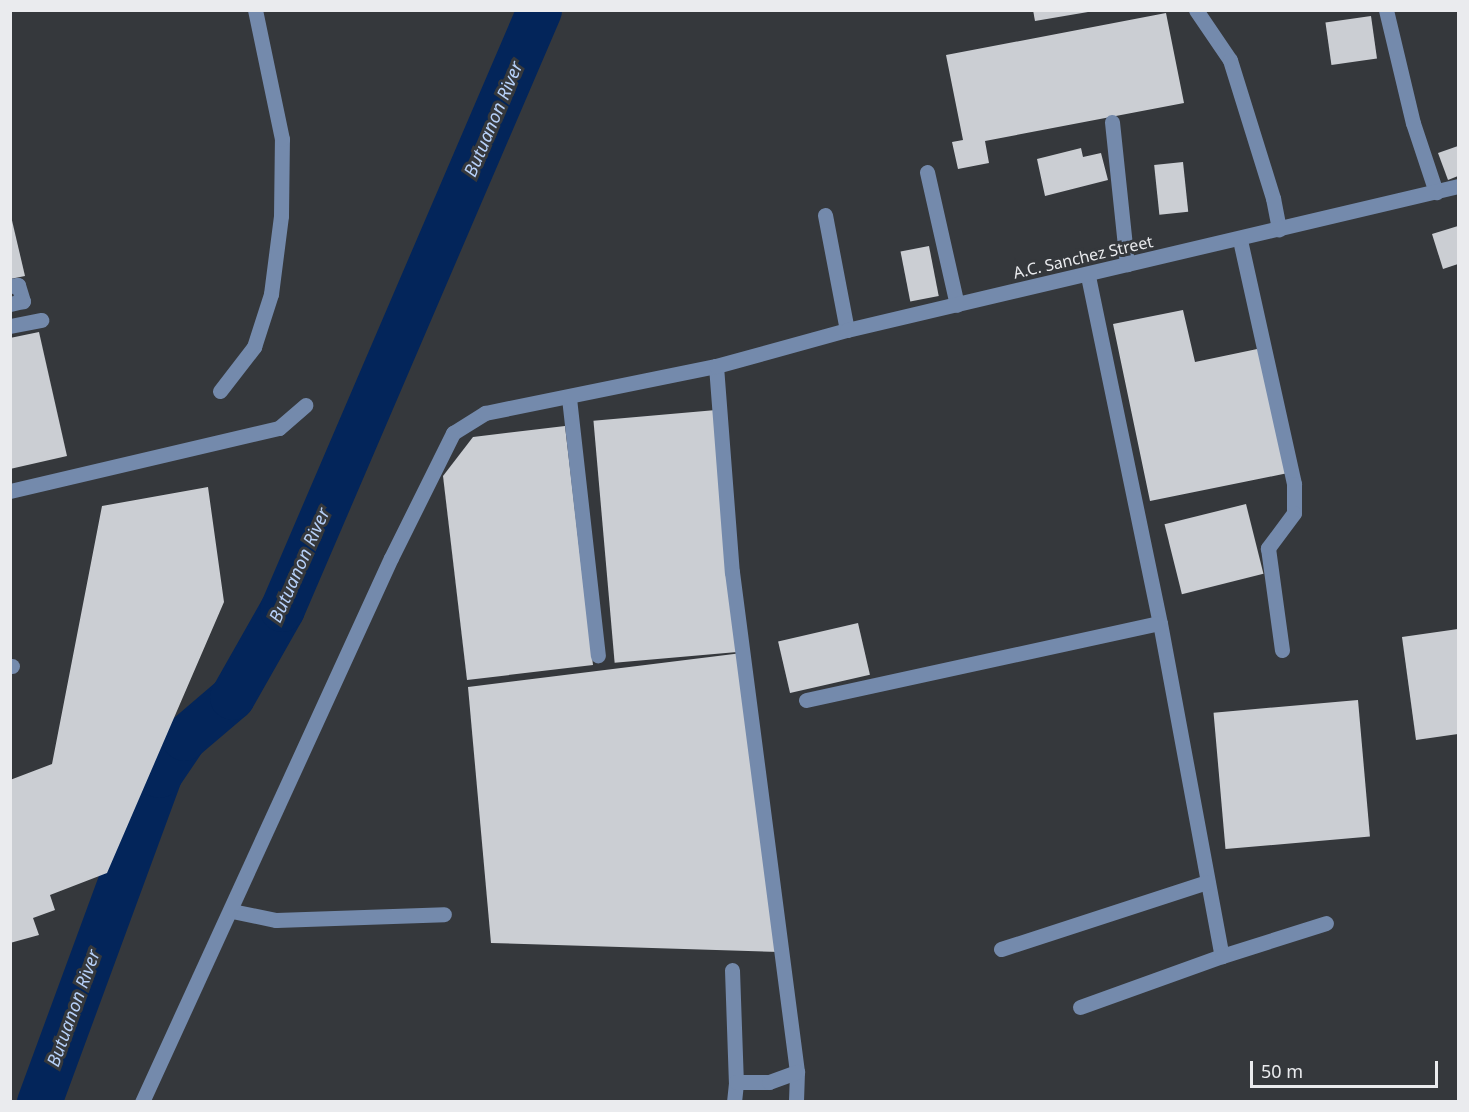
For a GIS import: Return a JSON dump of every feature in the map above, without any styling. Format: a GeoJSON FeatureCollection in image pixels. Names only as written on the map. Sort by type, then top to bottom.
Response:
{"type":"FeatureCollection","features":[{"type":"Feature","properties":{"kind":"street"},"geometry":{"type":"LineString","coordinates":[[220,391],[254,347],[271,294],[281,216],[282,140],[255,10]]}},
{"type":"Feature","properties":{"kind":"street"},"geometry":{"type":"LineString","coordinates":[[1196,10],[1230,60],[1273,198],[1279,229]]}},
{"type":"Feature","properties":{"kind":"street"},"geometry":{"type":"LineString","coordinates":[[1386,10],[1413,123],[1436,192]]}},
{"type":"Feature","properties":{"kind":"street"},"geometry":{"type":"LineString","coordinates":[[1112,122],[1127,264]]}},
{"type":"Feature","properties":{"kind":"street"},"geometry":{"type":"LineString","coordinates":[[927,172],[957,305]]}},
{"type":"Feature","properties":{"kind":"street","name":"A.C. Sanchez Street"},"geometry":{"type":"LineString","coordinates":[[142,1101],[232,911],[391,558],[453,433],[485,412],[569,398],[716,366],[847,330],[1089,276],[1127,264],[1240,240],[1458,186]]}},
{"type":"Feature","properties":{"kind":"street"},"geometry":{"type":"LineString","coordinates":[[825,214],[847,330]]}},
{"type":"Feature","properties":{"kind":"street"},"geometry":{"type":"LineString","coordinates":[[1240,240],[1294,484],[1294,513],[1268,548],[1282,650]]}},
{"type":"Feature","properties":{"kind":"street"},"geometry":{"type":"LineString","coordinates":[[1089,276],[1160,622],[1222,956]]}},
{"type":"Feature","properties":{"kind":"street"},"geometry":{"type":"LineString","coordinates":[[10,286],[18,285],[23,301],[10,304]]}},
{"type":"Feature","properties":{"kind":"street"},"geometry":{"type":"LineString","coordinates":[[10,326],[41,320]]}},
{"type":"Feature","properties":{"kind":"street"},"geometry":{"type":"LineString","coordinates":[[716,366],[732,572],[797,1072],[796,1101]]}},
{"type":"Feature","properties":{"kind":"street"},"geometry":{"type":"LineString","coordinates":[[569,398],[598,655]]}},
{"type":"Feature","properties":{"kind":"street"},"geometry":{"type":"LineString","coordinates":[[10,491],[269,431],[279,428],[305,405]]}},
{"type":"Feature","properties":{"kind":"street"},"geometry":{"type":"LineString","coordinates":[[806,700],[1160,622]]}},
{"type":"Feature","properties":{"kind":"street"},"geometry":{"type":"LineString","coordinates":[[1001,949],[1207,882]]}},
{"type":"Feature","properties":{"kind":"street"},"geometry":{"type":"LineString","coordinates":[[232,911],[276,920],[444,914]]}},
{"type":"Feature","properties":{"kind":"street"},"geometry":{"type":"LineString","coordinates":[[1080,1007],[1222,956],[1326,923]]}},
{"type":"Feature","properties":{"kind":"street"},"geometry":{"type":"LineString","coordinates":[[732,970],[736,1082],[734,1101]]}},
{"type":"Feature","properties":{"kind":"street"},"geometry":{"type":"LineString","coordinates":[[736,1082],[769,1082],[797,1072]]}},
{"type":"Feature","properties":{"kind":"building"},"geometry":{"type":"Polygon","coordinates":[[[1033,10],[1088,10],[1088,12],[1035,21],[1033,10]]]}},
{"type":"Feature","properties":{"kind":"building"},"geometry":{"type":"Polygon","coordinates":[[[1166,13],[1184,103],[985,141],[989,163],[958,169],[952,142],[963,140],[946,55],[1166,13]]]}},
{"type":"Feature","properties":{"kind":"building"},"geometry":{"type":"Polygon","coordinates":[[[1371,16],[1377,59],[1331,65],[1325,22],[1371,16]]]}},
{"type":"Feature","properties":{"kind":"building"},"geometry":{"type":"Polygon","coordinates":[[[1458,146],[1458,176],[1448,180],[1438,153],[1458,146]]]}},
{"type":"Feature","properties":{"kind":"building"},"geometry":{"type":"Polygon","coordinates":[[[1081,148],[1083,157],[1101,153],[1108,180],[1045,196],[1037,159],[1081,148]]]}},
{"type":"Feature","properties":{"kind":"building"},"geometry":{"type":"Polygon","coordinates":[[[1183,162],[1188,212],[1159,215],[1154,165],[1183,162]]]}},
{"type":"Feature","properties":{"kind":"building"},"geometry":{"type":"Polygon","coordinates":[[[10,212],[25,276],[10,279],[10,212]]]}},
{"type":"Feature","properties":{"kind":"building"},"geometry":{"type":"Polygon","coordinates":[[[1458,226],[1458,264],[1443,269],[1432,234],[1458,226]]]}},
{"type":"Feature","properties":{"kind":"building"},"geometry":{"type":"Polygon","coordinates":[[[929,246],[939,296],[910,302],[901,252],[929,246]]]}},
{"type":"Feature","properties":{"kind":"building"},"geometry":{"type":"Polygon","coordinates":[[[1183,310],[1195,362],[1262,348],[1288,473],[1150,501],[1113,324],[1183,310]]]}},
{"type":"Feature","properties":{"kind":"building"},"geometry":{"type":"Polygon","coordinates":[[[39,332],[67,456],[10,469],[10,338],[39,332]]]}},
{"type":"Feature","properties":{"kind":"building"},"geometry":{"type":"Polygon","coordinates":[[[716,410],[737,652],[615,663],[593,421],[716,410]]]}},
{"type":"Feature","properties":{"kind":"building"},"geometry":{"type":"Polygon","coordinates":[[[565,426],[593,665],[467,680],[443,476],[473,437],[565,426]]]}},
{"type":"Feature","properties":{"kind":"building"},"geometry":{"type":"Polygon","coordinates":[[[208,487],[224,602],[107,873],[50,895],[55,910],[33,918],[39,935],[10,943],[10,780],[52,764],[102,506],[208,487]]]}},
{"type":"Feature","properties":{"kind":"building"},"geometry":{"type":"Polygon","coordinates":[[[1246,504],[1263,574],[1182,594],[1164,524],[1246,504]]]}},
{"type":"Feature","properties":{"kind":"building"},"geometry":{"type":"Polygon","coordinates":[[[858,623],[870,675],[790,693],[778,641],[858,623]]]}},
{"type":"Feature","properties":{"kind":"building"},"geometry":{"type":"Polygon","coordinates":[[[1458,629],[1458,734],[1416,740],[1402,637],[1458,629]]]}},
{"type":"Feature","properties":{"kind":"building"},"geometry":{"type":"Polygon","coordinates":[[[742,653],[780,952],[491,943],[468,687],[742,653]]]}},
{"type":"Feature","properties":{"kind":"building"},"geometry":{"type":"Polygon","coordinates":[[[1358,700],[1370,836],[1225,849],[1214,713],[1358,700]]]}},
{"type":"Feature","properties":{"kind":"waterway","name":"Butuanon River"},"geometry":{"type":"LineString","coordinates":[[39,1102],[159,775],[184,738],[232,697],[282,609],[539,10]]}}]}
